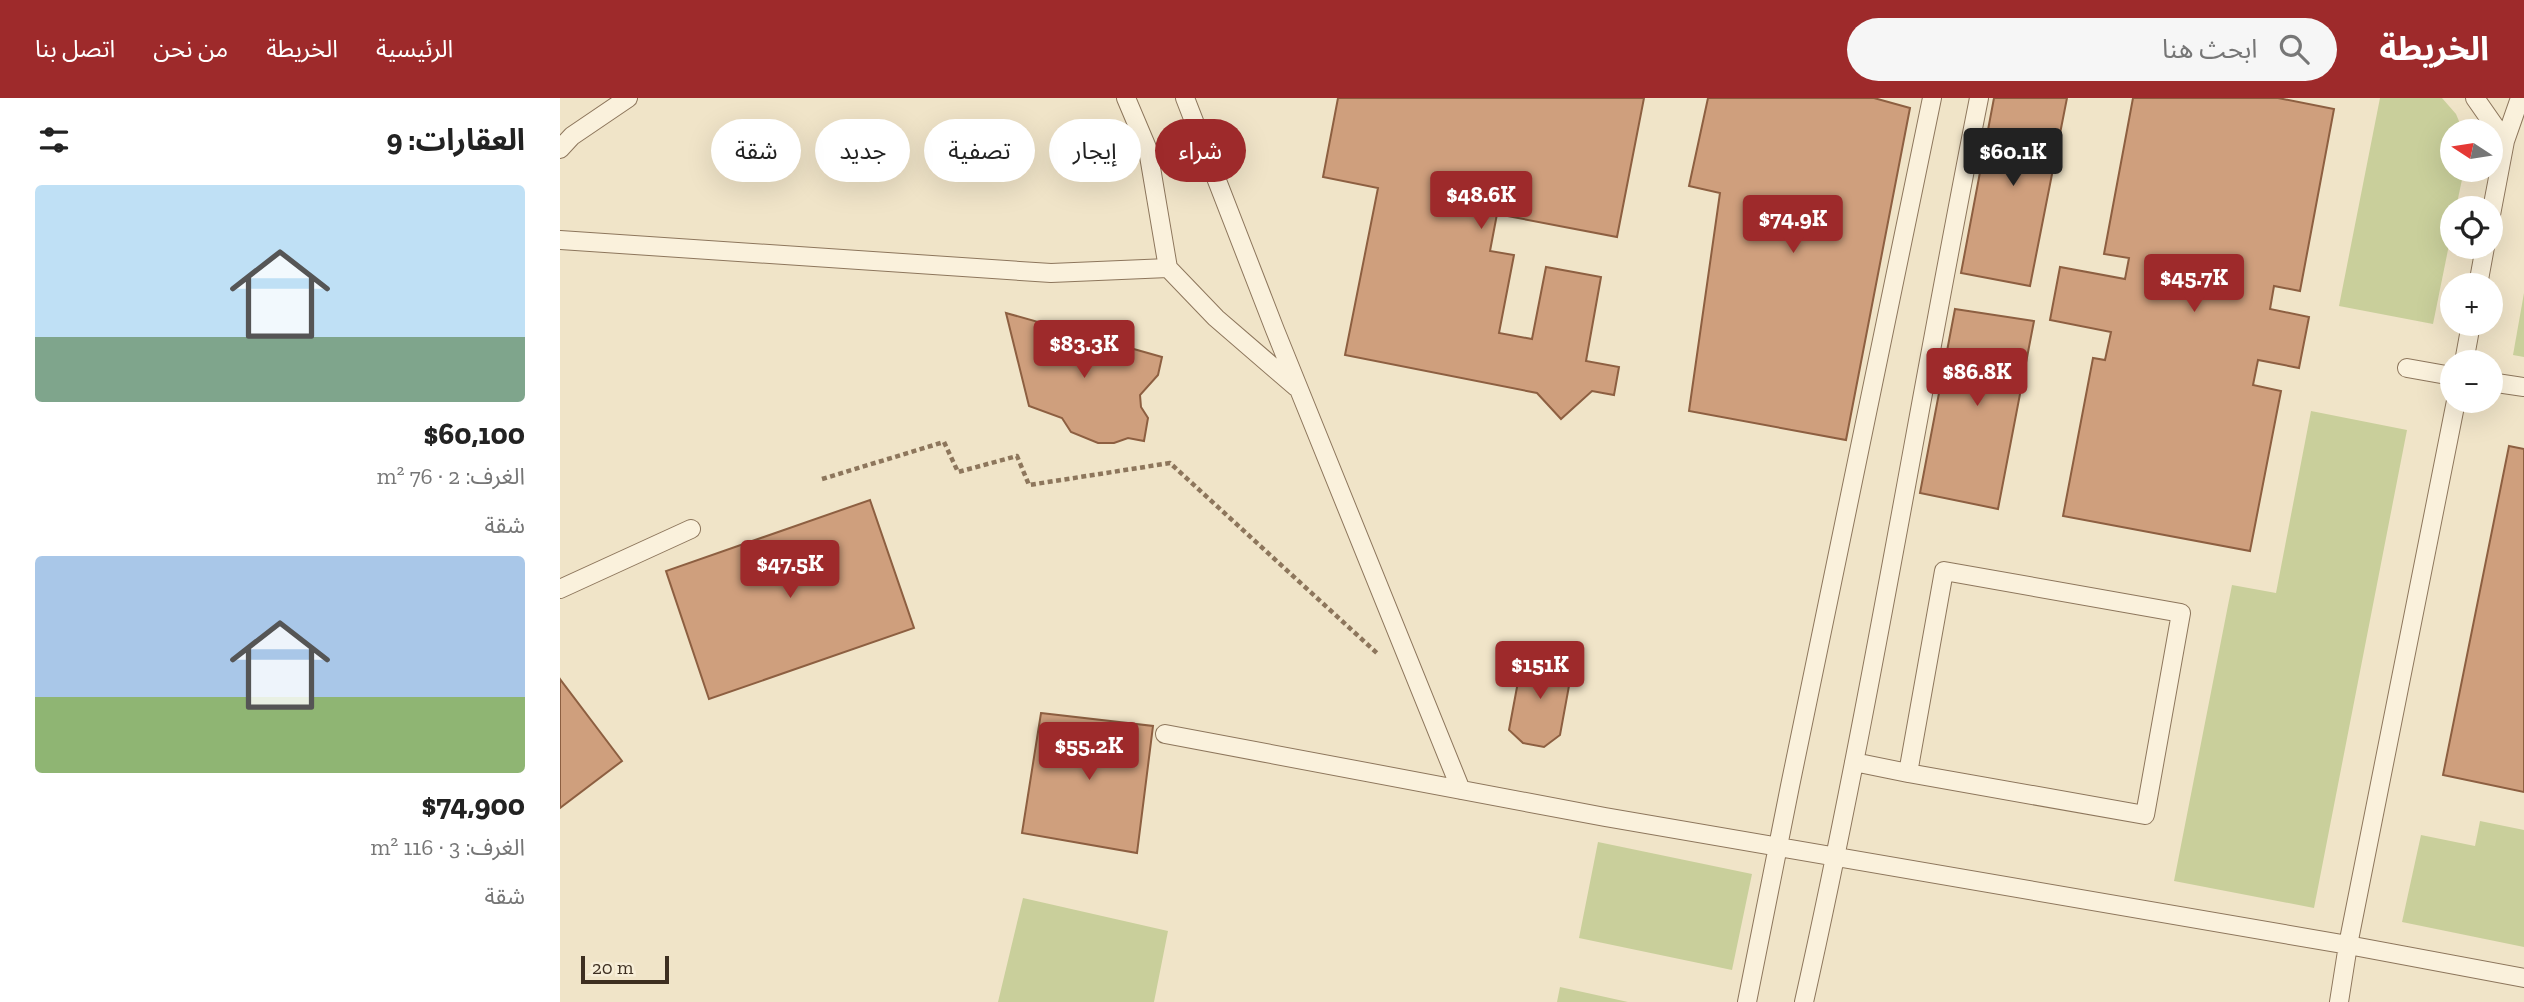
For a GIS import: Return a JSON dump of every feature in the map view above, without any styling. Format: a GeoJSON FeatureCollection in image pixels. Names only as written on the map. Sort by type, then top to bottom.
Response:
{"type":"FeatureCollection","features":[{"type":"Feature","properties":{"kind":"lane"},"geometry":{"type":"LineString","coordinates":[[560,149],[572,136],[628,98]]}},
{"type":"Feature","properties":{"kind":"lane"},"geometry":{"type":"LineString","coordinates":[[1126,98],[1148,150],[1168,268],[1216,318],[1299,389]]}},
{"type":"Feature","properties":{"kind":"lane"},"geometry":{"type":"LineString","coordinates":[[1185,98],[1461,790]]}},
{"type":"Feature","properties":{"kind":"lane"},"geometry":{"type":"LineString","coordinates":[[1747,1002],[1932,98]]}},
{"type":"Feature","properties":{"kind":"lane"},"geometry":{"type":"LineString","coordinates":[[1804,1002],[1837,856],[1937,308],[1979,98]]}},
{"type":"Feature","properties":{"kind":"lane"},"geometry":{"type":"LineString","coordinates":[[2475,98],[2505,141]]}},
{"type":"Feature","properties":{"kind":"lane"},"geometry":{"type":"LineString","coordinates":[[2495,196],[2505,141],[2520,98]]}},
{"type":"Feature","properties":{"kind":"lane"},"geometry":{"type":"LineString","coordinates":[[560,240],[1051,273],[1168,268]]}},
{"type":"Feature","properties":{"kind":"lane"},"geometry":{"type":"LineString","coordinates":[[2407,368],[2440,374]]}},
{"type":"Feature","properties":{"kind":"lane"},"geometry":{"type":"LineString","coordinates":[[2503,384],[2524,387]]}},
{"type":"Feature","properties":{"kind":"lane"},"geometry":{"type":"LineString","coordinates":[[2339,1002],[2348,944],[2454,413]]}},
{"type":"Feature","properties":{"kind":"lane"},"geometry":{"type":"LineString","coordinates":[[560,589],[691,529]]}},
{"type":"Feature","properties":{"kind":"lane"},"geometry":{"type":"LineString","coordinates":[[1854,762],[1908,772],[2145,815],[2181,613],[1944,571],[1908,772]]}},
{"type":"Feature","properties":{"kind":"lane"},"geometry":{"type":"LineString","coordinates":[[1165,734],[1461,790],[2348,944],[2524,978]]}},
{"type":"Feature","properties":{"kind":"path"},"geometry":{"type":"LineString","coordinates":[[822,479],[944,442],[958,472],[1017,456],[1029,485],[1170,463],[1383,658]]}},
{"type":"Feature","properties":{"kind":"green space"},"geometry":{"type":"Polygon","coordinates":[[[2380,98],[2442,98],[2458,119],[2440,119],[2440,182],[2461,182],[2459,196],[2440,196],[2440,259],[2446,259],[2443,273],[2440,273],[2440,289],[2433,324],[2339,306],[2380,98]]]}},
{"type":"Feature","properties":{"kind":"green space"},"geometry":{"type":"Polygon","coordinates":[[[2524,293],[2524,357],[2513,355],[2524,293]]]}},
{"type":"Feature","properties":{"kind":"green space"},"geometry":{"type":"Polygon","coordinates":[[[2311,411],[2407,430],[2314,908],[2174,881],[2232,585],[2276,593],[2311,411]]]}},
{"type":"Feature","properties":{"kind":"green space"},"geometry":{"type":"Polygon","coordinates":[[[2480,821],[2524,830],[2524,947],[2402,922],[2421,835],[2475,846],[2480,821]]]}},
{"type":"Feature","properties":{"kind":"green space"},"geometry":{"type":"Polygon","coordinates":[[[1598,842],[1752,874],[1732,970],[1579,938],[1598,842]]]}},
{"type":"Feature","properties":{"kind":"green space"},"geometry":{"type":"Polygon","coordinates":[[[1023,898],[1168,931],[1154,1002],[998,1002],[1023,898]]]}},
{"type":"Feature","properties":{"kind":"green space"},"geometry":{"type":"Polygon","coordinates":[[[1560,987],[1628,1002],[1557,1002],[1560,987]]]}},
{"type":"Feature","properties":{"kind":"building"},"geometry":{"type":"Polygon","coordinates":[[[1338,98],[1644,98],[1617,237],[1497,214],[1490,251],[1514,255],[1499,333],[1532,339],[1546,267],[1601,277],[1586,361],[1619,367],[1614,395],[1592,391],[1561,419],[1537,393],[1345,355],[1378,188],[1323,177],[1338,98]]]}},
{"type":"Feature","properties":{"kind":"building"},"geometry":{"type":"Polygon","coordinates":[[[1708,98],[1874,98],[1910,108],[1846,440],[1689,411],[1720,193],[1689,186],[1708,98]]]}},
{"type":"Feature","properties":{"kind":"building"},"geometry":{"type":"Polygon","coordinates":[[[1994,98],[2067,98],[2030,286],[1961,273],[1994,98]]]}},
{"type":"Feature","properties":{"kind":"building"},"geometry":{"type":"Polygon","coordinates":[[[2133,98],[2278,98],[2334,109],[2300,291],[2274,286],[2270,309],[2309,317],[2299,368],[2258,360],[2253,385],[2281,391],[2250,551],[2063,516],[2093,358],[2105,360],[2111,332],[2050,320],[2060,267],[2125,279],[2129,258],[2104,254],[2133,98]]]}},
{"type":"Feature","properties":{"kind":"building"},"geometry":{"type":"Polygon","coordinates":[[[1955,309],[2034,321],[1998,509],[1920,493],[1955,309]]]}},
{"type":"Feature","properties":{"kind":"building"},"geometry":{"type":"Polygon","coordinates":[[[1006,313],[1162,357],[1158,375],[1140,395],[1141,407],[1148,418],[1144,441],[1128,438],[1114,443],[1098,443],[1071,432],[1062,418],[1029,406],[1006,313]]]}},
{"type":"Feature","properties":{"kind":"building"},"geometry":{"type":"Polygon","coordinates":[[[2509,446],[2524,449],[2524,792],[2443,775],[2509,446]]]}},
{"type":"Feature","properties":{"kind":"building"},"geometry":{"type":"Polygon","coordinates":[[[870,500],[914,628],[709,699],[666,571],[870,500]]]}},
{"type":"Feature","properties":{"kind":"building"},"geometry":{"type":"Polygon","coordinates":[[[1523,655],[1573,664],[1560,735],[1544,747],[1523,743],[1509,730],[1523,655]]]}},
{"type":"Feature","properties":{"kind":"building"},"geometry":{"type":"Polygon","coordinates":[[[560,679],[622,761],[560,808],[560,679]]]}},
{"type":"Feature","properties":{"kind":"building"},"geometry":{"type":"Polygon","coordinates":[[[1041,713],[1153,726],[1137,853],[1022,833],[1041,713]]]}}]}
